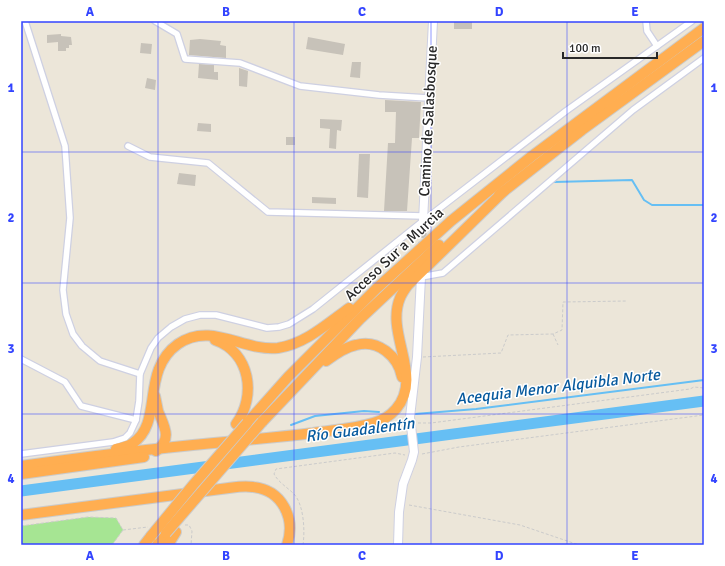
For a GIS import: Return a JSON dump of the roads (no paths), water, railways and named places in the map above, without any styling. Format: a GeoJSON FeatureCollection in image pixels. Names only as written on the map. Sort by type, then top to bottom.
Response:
{"type":"FeatureCollection","features":[{"type":"Feature","properties":{"kind":"highway","name":"Acceso Sur a Murcia"},"geometry":{"type":"LineString","coordinates":[[144,545],[193,485],[288,377],[377,288],[451,221],[508,174],[704,28]]}},
{"type":"Feature","properties":{"kind":"highway","name":"Acceso Sur a Murcia"},"geometry":{"type":"LineString","coordinates":[[157,545],[171,533],[232,455],[284,398],[360,319],[398,283],[458,229],[504,191],[576,135],[704,41]]}},
{"type":"Feature","properties":{"kind":"highway"},"geometry":{"type":"LineString","coordinates":[[21,474],[83,461],[362,426],[383,419],[395,410],[403,397],[407,384],[406,370],[397,324],[397,310],[400,298],[408,285],[504,191]]}},
{"type":"Feature","properties":{"kind":"highway"},"geometry":{"type":"LineString","coordinates":[[83,461],[132,443],[138,438],[150,419],[157,372],[176,345],[193,337],[208,335],[219,336],[268,348],[285,347],[306,339],[377,288]]}},
{"type":"Feature","properties":{"kind":"highway"},"geometry":{"type":"LineString","coordinates":[[193,337],[214,339],[226,345],[236,354],[243,365],[247,379],[248,397],[244,412],[193,485]]}},
{"type":"Feature","properties":{"kind":"highway"},"geometry":{"type":"LineString","coordinates":[[284,398],[333,356],[356,344],[368,344],[387,351],[398,365],[402,377],[402,388],[395,410]]}},
{"type":"Feature","properties":{"kind":"highway"},"geometry":{"type":"LineString","coordinates":[[155,382],[156,404],[166,431],[165,439],[160,448]]}},
{"type":"Feature","properties":{"kind":"highway"},"geometry":{"type":"LineString","coordinates":[[21,466],[152,453],[160,448],[280,437]]}},
{"type":"Feature","properties":{"kind":"highway"},"geometry":{"type":"LineString","coordinates":[[21,515],[221,489],[252,487],[260,488],[272,493],[285,508],[290,527],[287,545]]}},
{"type":"Feature","properties":{"kind":"highway"},"geometry":{"type":"LineString","coordinates":[[168,545],[171,533]]}},
{"type":"Feature","properties":{"kind":"street"},"geometry":{"type":"LineString","coordinates":[[25,21],[65,146],[70,218],[63,290],[66,314],[73,334],[82,346],[100,361],[140,374]]}},
{"type":"Feature","properties":{"kind":"street"},"geometry":{"type":"LineString","coordinates":[[155,21],[177,34],[185,59],[240,63],[300,86],[379,95],[428,98]]}},
{"type":"Feature","properties":{"kind":"street","name":"Camino de Salasbosque"},"geometry":{"type":"LineString","coordinates":[[423,219],[433,21]]}},
{"type":"Feature","properties":{"kind":"street"},"geometry":{"type":"LineString","coordinates":[[646,21],[647,31],[657,46]]}},
{"type":"Feature","properties":{"kind":"street"},"geometry":{"type":"LineString","coordinates":[[21,454],[113,442],[125,438],[130,433],[136,420],[139,401],[140,374],[151,348],[158,338],[170,327],[185,319],[200,315],[216,315],[267,328],[289,324],[313,309],[423,219],[566,111],[692,21]]}},
{"type":"Feature","properties":{"kind":"street"},"geometry":{"type":"LineString","coordinates":[[398,545],[399,508],[403,484],[413,454],[411,424],[417,357],[420,277],[443,273],[633,110],[704,58]]}},
{"type":"Feature","properties":{"kind":"street"},"geometry":{"type":"LineString","coordinates":[[128,146],[150,157],[208,163],[268,212],[423,219]]}},
{"type":"Feature","properties":{"kind":"street"},"geometry":{"type":"LineString","coordinates":[[21,359],[65,382],[81,406],[136,420]]}},
{"type":"Feature","properties":{"kind":"waterway"},"geometry":{"type":"LineString","coordinates":[[554,182],[632,180],[644,200],[652,205],[704,205]]}},
{"type":"Feature","properties":{"kind":"waterway","name":"Acequia Menor Alquibla Norte"},"geometry":{"type":"LineString","coordinates":[[415,414],[476,409],[704,380]]}},
{"type":"Feature","properties":{"kind":"waterway","name":"Río Guadalentín"},"geometry":{"type":"LineString","coordinates":[[21,491],[704,401]]}},
{"type":"Feature","properties":{"kind":"waterway","name":"Acequia Menor Alquibla Norte"},"geometry":{"type":"LineString","coordinates":[[291,425],[315,416],[364,411],[379,412]]}},
{"type":"Feature","properties":{"kind":"tunnel"},"geometry":{"type":"LineString","coordinates":[[422,250],[423,221]]}}]}
